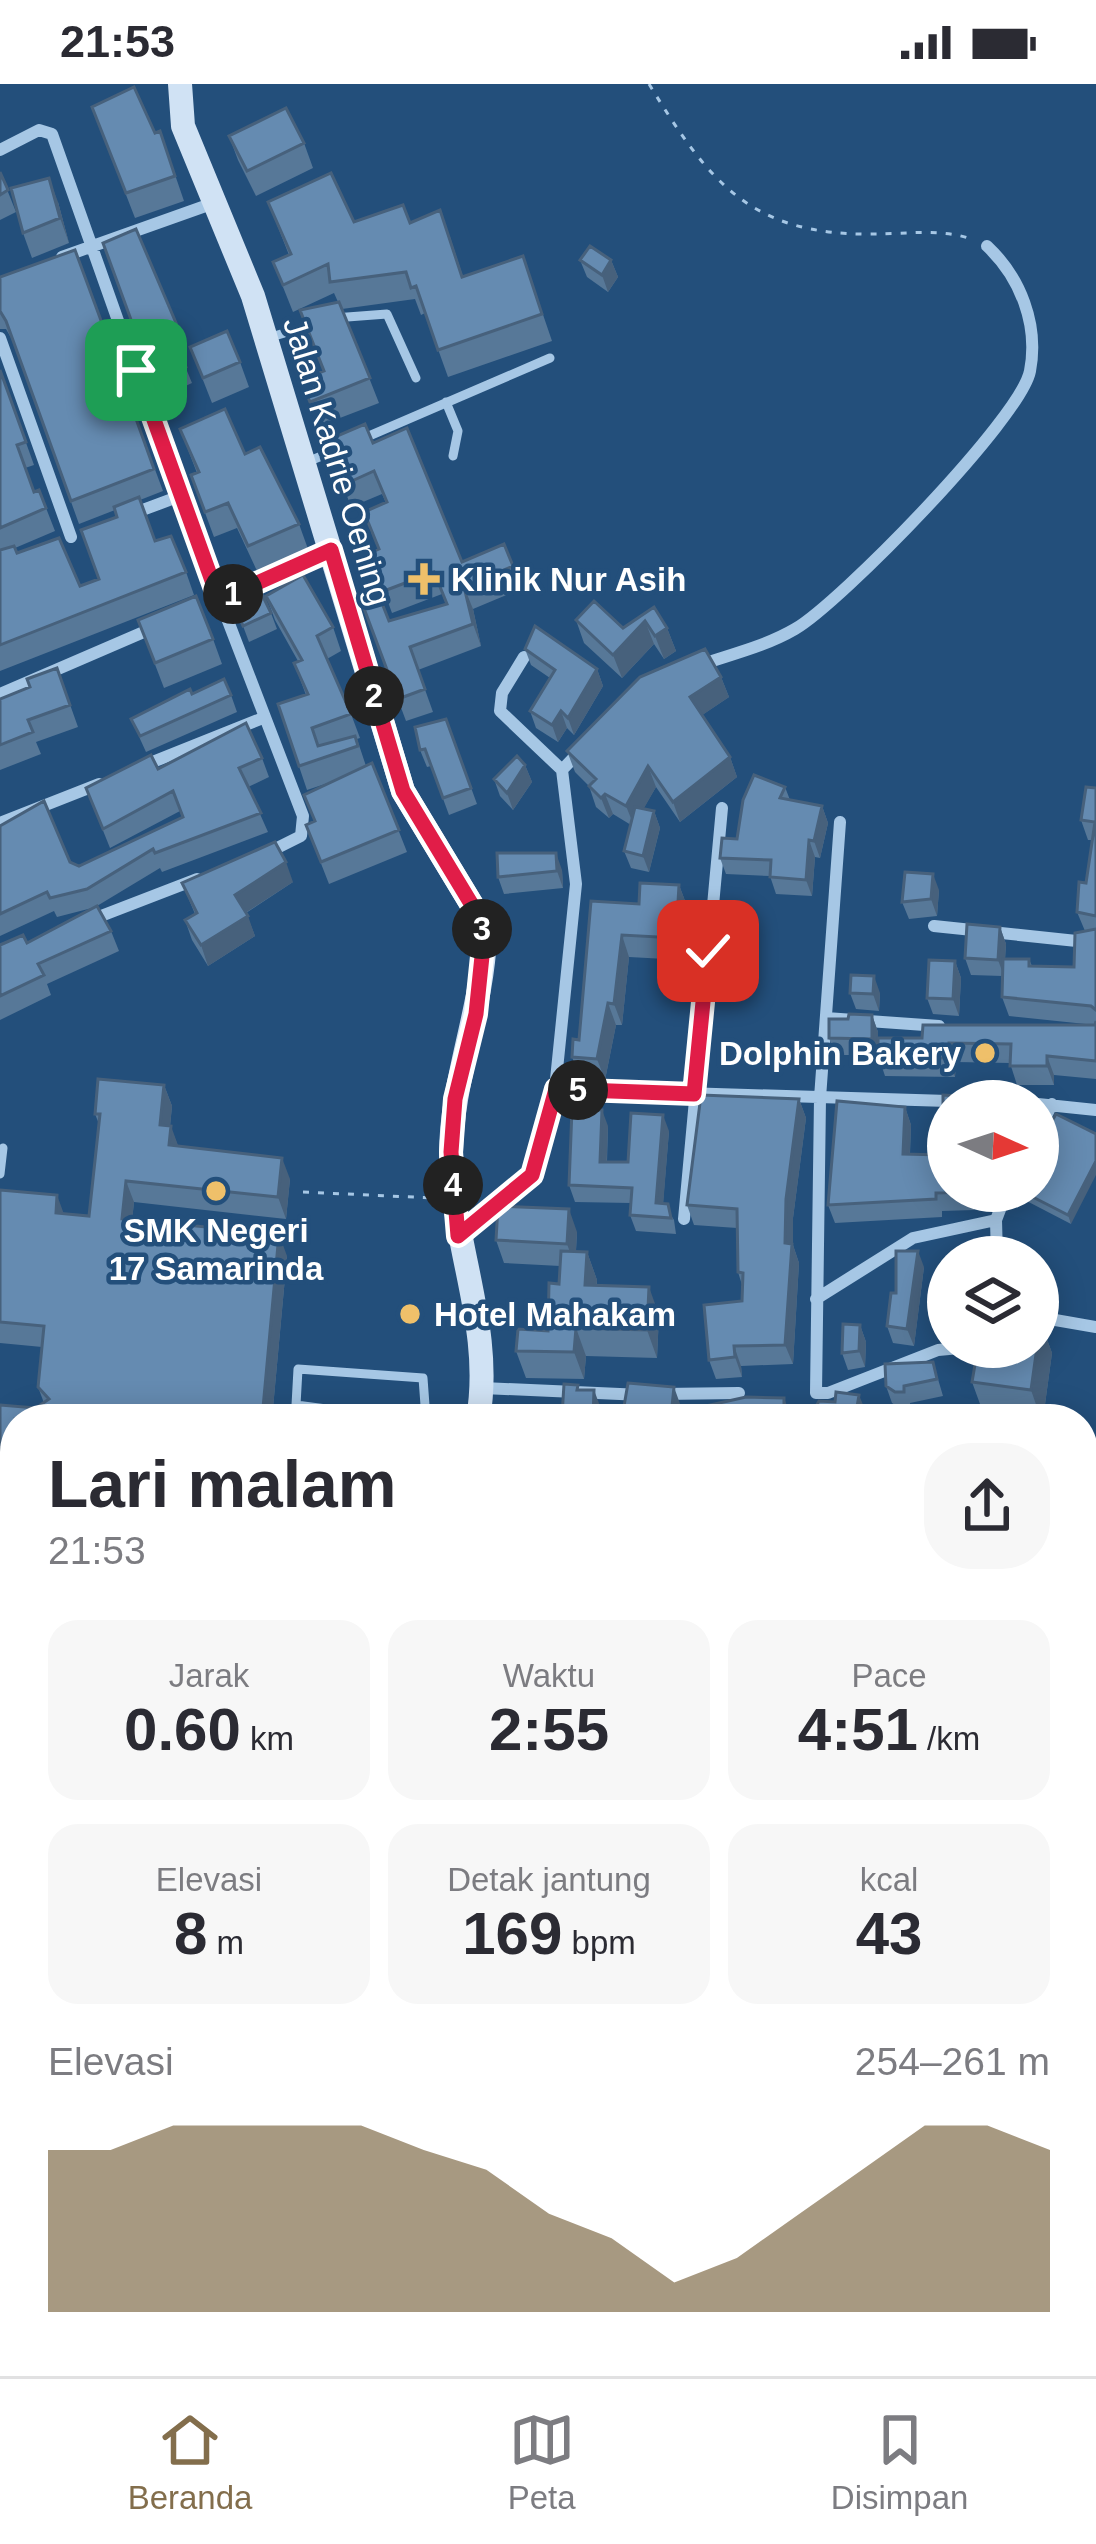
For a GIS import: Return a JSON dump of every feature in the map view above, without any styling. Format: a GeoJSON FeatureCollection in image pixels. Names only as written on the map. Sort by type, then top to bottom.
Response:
{"type":"FeatureCollection","features":[{"type":"Feature","properties":{"kind":"main road","name":"Jalan Kadrie Oening"},"geometry":{"type":"LineString","coordinates":[[180,84],[183,126],[211,204],[253,296],[403,791],[478,915],[484,937],[476,1014],[455,1099],[453,1199],[484,1341],[480,1404]]}},
{"type":"Feature","properties":{"kind":"street"},"geometry":{"type":"LineString","coordinates":[[0,150],[39,130],[52,134],[180,496],[305,827],[292,843],[251,859]]}},
{"type":"Feature","properties":{"kind":"street"},"geometry":{"type":"LineString","coordinates":[[55,260],[211,204]]}},
{"type":"Feature","properties":{"kind":"street"},"geometry":{"type":"LineString","coordinates":[[694,667],[759,645],[810,620],[982,446],[1020,397],[1030,372],[1029,322],[1017,280],[987,246]]}},
{"type":"Feature","properties":{"kind":"street"},"geometry":{"type":"LineString","coordinates":[[0,338],[71,537]]}},
{"type":"Feature","properties":{"kind":"street"},"geometry":{"type":"LineString","coordinates":[[115,521],[180,496]]}},
{"type":"Feature","properties":{"kind":"street"},"geometry":{"type":"LineString","coordinates":[[54,545],[93,529]]}},
{"type":"Feature","properties":{"kind":"street"},"geometry":{"type":"LineString","coordinates":[[197,609],[331,550]]}},
{"type":"Feature","properties":{"kind":"street"},"geometry":{"type":"LineString","coordinates":[[0,694],[175,619]]}},
{"type":"Feature","properties":{"kind":"street"},"geometry":{"type":"LineString","coordinates":[[458,1236],[532,1175],[556,1089],[576,884],[562,770],[500,711],[502,693],[524,657]]}},
{"type":"Feature","properties":{"kind":"street"},"geometry":{"type":"LineString","coordinates":[[131,771],[263,718]]}},
{"type":"Feature","properties":{"kind":"street"},"geometry":{"type":"LineString","coordinates":[[562,770],[591,740]]}},
{"type":"Feature","properties":{"kind":"street"},"geometry":{"type":"LineString","coordinates":[[0,823],[110,779]]}},
{"type":"Feature","properties":{"kind":"street"},"geometry":{"type":"LineString","coordinates":[[684,1219],[722,808]]}},
{"type":"Feature","properties":{"kind":"street"},"geometry":{"type":"LineString","coordinates":[[840,822],[820,1098],[819,1396],[927,1354]]}},
{"type":"Feature","properties":{"kind":"street"},"geometry":{"type":"LineString","coordinates":[[63,931],[209,875]]}},
{"type":"Feature","properties":{"kind":"street"},"geometry":{"type":"LineString","coordinates":[[934,926],[1096,943]]}},
{"type":"Feature","properties":{"kind":"street"},"geometry":{"type":"LineString","coordinates":[[826,1018],[959,1028]]}},
{"type":"Feature","properties":{"kind":"street"},"geometry":{"type":"LineString","coordinates":[[556,1089],[927,1101]]}},
{"type":"Feature","properties":{"kind":"street"},"geometry":{"type":"LineString","coordinates":[[1059,1106],[1096,1110]]}},
{"type":"Feature","properties":{"kind":"street"},"geometry":{"type":"LineString","coordinates":[[996,1236],[999,1212]]}},
{"type":"Feature","properties":{"kind":"street"},"geometry":{"type":"LineString","coordinates":[[816,1299],[913,1238],[996,1220]]}},
{"type":"Feature","properties":{"kind":"street"},"geometry":{"type":"LineString","coordinates":[[1059,1321],[1096,1327]]}},
{"type":"Feature","properties":{"kind":"street"},"geometry":{"type":"LineString","coordinates":[[483,1388],[626,1401],[739,1393]]}},
{"type":"Feature","properties":{"kind":"lane"},"geometry":{"type":"LineString","coordinates":[[266,338],[332,319],[387,314],[416,378]]}},
{"type":"Feature","properties":{"kind":"lane"},"geometry":{"type":"LineString","coordinates":[[304,464],[550,358]]}},
{"type":"Feature","properties":{"kind":"lane"},"geometry":{"type":"LineString","coordinates":[[446,403],[458,431],[453,456]]}},
{"type":"Feature","properties":{"kind":"lane"},"geometry":{"type":"LineString","coordinates":[[0,1174],[3,1148]]}},
{"type":"Feature","properties":{"kind":"lane"},"geometry":{"type":"LineString","coordinates":[[296,1404],[298,1369],[423,1378],[425,1404]]}},
{"type":"Feature","properties":{"kind":"path"},"geometry":{"type":"LineString","coordinates":[[649,84],[695,160],[744,206],[833,235],[943,233],[987,246]]}},
{"type":"Feature","properties":{"kind":"path"},"geometry":{"type":"LineString","coordinates":[[303,1192],[453,1199]]}},
{"type":"Feature","properties":{"kind":"building"},"geometry":{"type":"Polygon","coordinates":[[[134,87],[155,133],[160,131],[175,176],[126,193],[92,107],[134,87]]]}},
{"type":"Feature","properties":{"kind":"building"},"geometry":{"type":"Polygon","coordinates":[[[286,108],[304,143],[247,171],[229,136],[286,108]]]}},
{"type":"Feature","properties":{"kind":"building"},"geometry":{"type":"Polygon","coordinates":[[[0,172],[8,190],[0,195],[0,172]]]}},
{"type":"Feature","properties":{"kind":"building"},"geometry":{"type":"Polygon","coordinates":[[[331,173],[354,222],[403,205],[410,223],[440,210],[462,277],[523,256],[542,314],[438,350],[416,286],[411,288],[406,272],[330,282],[328,264],[283,285],[273,262],[291,254],[268,202],[331,173]]]}},
{"type":"Feature","properties":{"kind":"building"},"geometry":{"type":"Polygon","coordinates":[[[49,178],[60,218],[23,233],[11,188],[49,178]]]}},
{"type":"Feature","properties":{"kind":"building"},"geometry":{"type":"Polygon","coordinates":[[[136,229],[176,323],[168,326],[186,367],[162,378],[157,365],[149,369],[103,243],[136,229]]]}},
{"type":"Feature","properties":{"kind":"building"},"geometry":{"type":"Polygon","coordinates":[[[590,246],[611,260],[602,275],[580,260],[590,246]]]}},
{"type":"Feature","properties":{"kind":"building"},"geometry":{"type":"Polygon","coordinates":[[[75,250],[106,334],[113,331],[127,371],[120,374],[154,469],[71,501],[0,311],[0,277],[75,250]]]}},
{"type":"Feature","properties":{"kind":"building"},"geometry":{"type":"Polygon","coordinates":[[[339,302],[370,378],[310,402],[301,380],[324,371],[300,310],[339,302]]]}},
{"type":"Feature","properties":{"kind":"building"},"geometry":{"type":"Polygon","coordinates":[[[227,331],[240,362],[203,378],[190,347],[227,331]]]}},
{"type":"Feature","properties":{"kind":"building"},"geometry":{"type":"Polygon","coordinates":[[[0,370],[26,442],[17,445],[34,492],[39,490],[46,508],[0,528],[0,370]]]}},
{"type":"Feature","properties":{"kind":"building"},"geometry":{"type":"Polygon","coordinates":[[[225,409],[245,454],[260,447],[299,524],[248,546],[228,503],[205,512],[191,475],[199,472],[180,429],[225,409]]]}},
{"type":"Feature","properties":{"kind":"building"},"geometry":{"type":"Polygon","coordinates":[[[365,424],[373,443],[407,428],[462,562],[504,544],[513,566],[464,587],[473,624],[410,647],[425,689],[398,699],[359,595],[376,588],[389,621],[447,604],[434,572],[384,591],[370,553],[379,549],[364,512],[387,502],[374,471],[343,485],[330,439],[365,424]]]}},
{"type":"Feature","properties":{"kind":"building"},"geometry":{"type":"Polygon","coordinates":[[[139,497],[155,541],[171,536],[186,572],[0,645],[0,550],[14,546],[17,553],[59,538],[80,586],[99,579],[81,530],[117,517],[114,507],[139,497]]]}},
{"type":"Feature","properties":{"kind":"building"},"geometry":{"type":"Polygon","coordinates":[[[303,575],[333,627],[317,636],[351,714],[312,728],[318,746],[355,736],[358,746],[299,766],[278,704],[308,694],[294,663],[302,660],[266,596],[303,575]]]}},
{"type":"Feature","properties":{"kind":"building"},"geometry":{"type":"Polygon","coordinates":[[[256,582],[271,613],[243,626],[231,594],[256,582]]]}},
{"type":"Feature","properties":{"kind":"building"},"geometry":{"type":"Polygon","coordinates":[[[196,596],[213,639],[155,663],[138,620],[196,596]]]}},
{"type":"Feature","properties":{"kind":"building"},"geometry":{"type":"Polygon","coordinates":[[[594,601],[623,628],[654,607],[667,628],[655,636],[645,621],[613,655],[576,620],[594,601]]]}},
{"type":"Feature","properties":{"kind":"building"},"geometry":{"type":"Polygon","coordinates":[[[535,626],[597,669],[568,718],[561,711],[552,725],[530,711],[555,670],[525,649],[535,626]]]}},
{"type":"Feature","properties":{"kind":"building"},"geometry":{"type":"Polygon","coordinates":[[[705,649],[721,677],[690,697],[730,757],[673,802],[648,766],[626,806],[605,794],[601,798],[589,786],[596,779],[567,751],[640,677],[705,649]]]}},
{"type":"Feature","properties":{"kind":"building"},"geometry":{"type":"Polygon","coordinates":[[[57,668],[70,705],[28,720],[33,732],[0,745],[0,699],[30,687],[27,679],[57,668]]]}},
{"type":"Feature","properties":{"kind":"building"},"geometry":{"type":"Polygon","coordinates":[[[224,679],[231,695],[140,736],[131,719],[190,689],[192,694],[224,679]]]}},
{"type":"Feature","properties":{"kind":"building"},"geometry":{"type":"Polygon","coordinates":[[[446,719],[471,788],[443,798],[425,749],[420,750],[415,727],[446,719]]]}},
{"type":"Feature","properties":{"kind":"building"},"geometry":{"type":"Polygon","coordinates":[[[246,723],[262,758],[239,768],[261,813],[155,853],[153,849],[87,889],[50,898],[47,892],[0,914],[0,826],[44,801],[70,862],[79,866],[183,817],[173,791],[103,829],[86,788],[151,755],[158,769],[246,723]]]}},
{"type":"Feature","properties":{"kind":"building"},"geometry":{"type":"Polygon","coordinates":[[[517,756],[525,765],[507,793],[494,779],[517,756]]]}},
{"type":"Feature","properties":{"kind":"building"},"geometry":{"type":"Polygon","coordinates":[[[372,763],[399,830],[321,862],[306,825],[315,821],[304,795],[372,763]]]}},
{"type":"Feature","properties":{"kind":"building"},"geometry":{"type":"Polygon","coordinates":[[[754,775],[785,787],[780,798],[822,806],[814,841],[809,840],[806,880],[770,877],[771,860],[720,858],[722,838],[737,839],[743,800],[754,775]]]}},
{"type":"Feature","properties":{"kind":"building"},"geometry":{"type":"Polygon","coordinates":[[[1086,787],[1096,788],[1096,916],[1077,912],[1079,882],[1086,883],[1095,822],[1081,820],[1086,787]]]}},
{"type":"Feature","properties":{"kind":"building"},"geometry":{"type":"Polygon","coordinates":[[[635,807],[654,811],[643,856],[624,851],[635,807]]]}},
{"type":"Feature","properties":{"kind":"building"},"geometry":{"type":"Polygon","coordinates":[[[275,842],[286,862],[235,895],[248,916],[201,945],[185,920],[197,913],[182,883],[275,842]]]}},
{"type":"Feature","properties":{"kind":"building"},"geometry":{"type":"Polygon","coordinates":[[[497,853],[556,853],[557,871],[498,877],[497,853]]]}},
{"type":"Feature","properties":{"kind":"building"},"geometry":{"type":"Polygon","coordinates":[[[905,872],[933,874],[931,899],[902,902],[905,872]]]}},
{"type":"Feature","properties":{"kind":"building"},"geometry":{"type":"Polygon","coordinates":[[[640,883],[679,885],[676,938],[622,935],[614,1004],[608,1003],[597,1059],[572,1057],[573,1039],[579,1040],[591,901],[639,904],[640,883]]]}},
{"type":"Feature","properties":{"kind":"building"},"geometry":{"type":"Polygon","coordinates":[[[97,906],[111,931],[38,964],[44,975],[0,996],[0,945],[23,935],[27,943],[97,906]]]}},
{"type":"Feature","properties":{"kind":"building"},"geometry":{"type":"Polygon","coordinates":[[[967,924],[1000,927],[998,960],[965,958],[967,924]]]}},
{"type":"Feature","properties":{"kind":"building"},"geometry":{"type":"Polygon","coordinates":[[[1096,929],[1096,1010],[1002,997],[1003,959],[1029,959],[1029,966],[1074,967],[1075,933],[1096,929]]]}},
{"type":"Feature","properties":{"kind":"building"},"geometry":{"type":"Polygon","coordinates":[[[929,960],[955,961],[953,999],[927,998],[929,960]]]}},
{"type":"Feature","properties":{"kind":"building"},"geometry":{"type":"Polygon","coordinates":[[[851,975],[874,976],[873,994],[850,993],[851,975]]]}},
{"type":"Feature","properties":{"kind":"building"},"geometry":{"type":"Polygon","coordinates":[[[849,1014],[872,1015],[872,1039],[829,1038],[829,1019],[848,1019],[849,1014]]]}},
{"type":"Feature","properties":{"kind":"building"},"geometry":{"type":"Polygon","coordinates":[[[1096,1021],[1096,1061],[1047,1056],[1047,1066],[1010,1066],[1011,1044],[949,1043],[948,1058],[878,1057],[878,1038],[922,1038],[923,1025],[1095,1025],[1096,1021]]]}},
{"type":"Feature","properties":{"kind":"building"},"geometry":{"type":"Polygon","coordinates":[[[98,1079],[164,1085],[160,1125],[171,1126],[169,1145],[282,1158],[278,1197],[126,1181],[122,1219],[279,1234],[263,1404],[42,1404],[49,1399],[38,1387],[44,1326],[0,1322],[0,1190],[57,1195],[56,1213],[89,1216],[100,1114],[95,1114],[98,1079]]]}},
{"type":"Feature","properties":{"kind":"building"},"geometry":{"type":"Polygon","coordinates":[[[701,1095],[799,1099],[786,1199],[785,1243],[792,1244],[785,1345],[734,1346],[735,1357],[709,1360],[704,1305],[742,1301],[743,1273],[738,1272],[737,1209],[687,1205],[701,1095]]]}},
{"type":"Feature","properties":{"kind":"building"},"geometry":{"type":"Polygon","coordinates":[[[837,1101],[905,1107],[903,1154],[927,1155],[927,1200],[828,1205],[837,1101]]]}},
{"type":"Feature","properties":{"kind":"building"},"geometry":{"type":"Polygon","coordinates":[[[572,1109],[602,1110],[600,1162],[628,1162],[631,1113],[663,1115],[656,1203],[668,1204],[671,1218],[630,1215],[632,1188],[569,1185],[572,1109]]]}},
{"type":"Feature","properties":{"kind":"building"},"geometry":{"type":"Polygon","coordinates":[[[1059,1116],[1096,1134],[1096,1161],[1068,1215],[1059,1210],[1059,1116]]]}},
{"type":"Feature","properties":{"kind":"building"},"geometry":{"type":"Polygon","coordinates":[[[498,1206],[569,1209],[567,1244],[496,1240],[498,1206]]]}},
{"type":"Feature","properties":{"kind":"building"},"geometry":{"type":"Polygon","coordinates":[[[561,1251],[587,1252],[585,1285],[649,1287],[647,1330],[576,1328],[574,1352],[516,1351],[518,1329],[548,1331],[549,1283],[559,1284],[561,1251]]]}},
{"type":"Feature","properties":{"kind":"building"},"geometry":{"type":"Polygon","coordinates":[[[896,1251],[918,1251],[907,1329],[887,1326],[891,1293],[896,1293],[896,1251]]]}},
{"type":"Feature","properties":{"kind":"building"},"geometry":{"type":"Polygon","coordinates":[[[843,1324],[860,1325],[859,1351],[842,1353],[843,1324]]]}},
{"type":"Feature","properties":{"kind":"building"},"geometry":{"type":"Polygon","coordinates":[[[927,1362],[937,1379],[895,1392],[886,1386],[885,1364],[927,1362]]]}},
{"type":"Feature","properties":{"kind":"building"},"geometry":{"type":"Polygon","coordinates":[[[974,1368],[1034,1368],[1031,1390],[972,1382],[974,1368]]]}},
{"type":"Feature","properties":{"kind":"building"},"geometry":{"type":"Polygon","coordinates":[[[628,1383],[674,1387],[672,1404],[624,1404],[628,1383]]]}},
{"type":"Feature","properties":{"kind":"building"},"geometry":{"type":"Polygon","coordinates":[[[564,1384],[594,1390],[594,1404],[563,1404],[564,1384]]]}},
{"type":"Feature","properties":{"kind":"building"},"geometry":{"type":"Polygon","coordinates":[[[836,1392],[859,1395],[858,1404],[817,1404],[835,1402],[836,1392]]]}},
{"type":"Feature","properties":{"kind":"building"},"geometry":{"type":"Polygon","coordinates":[[[746,1397],[784,1398],[784,1404],[715,1404],[746,1397]]]}},
{"type":"Feature","properties":{"kind":"place","name":"Klinik Nur Asih"},"geometry":{"type":"Point","coordinates":[424,579]}},
{"type":"Feature","properties":{"kind":"place","name":"Dolphin Bakery"},"geometry":{"type":"Point","coordinates":[985,1053]}},
{"type":"Feature","properties":{"kind":"place","name":"SMK Negeri 17 Samarinda"},"geometry":{"type":"Point","coordinates":[216,1191]}},
{"type":"Feature","properties":{"kind":"place","name":"Hotel Mahakam"},"geometry":{"type":"Point","coordinates":[410,1314]}},
{"type":"Feature","properties":{"kind":"route"},"geometry":{"type":"LineString","coordinates":[[136,370],[219,600],[331,550],[403,791],[432,846],[478,915],[484,964],[455,1099],[451,1152],[458,1236],[532,1175],[541,1158],[556,1089],[694,1094],[708,951]]}}]}
